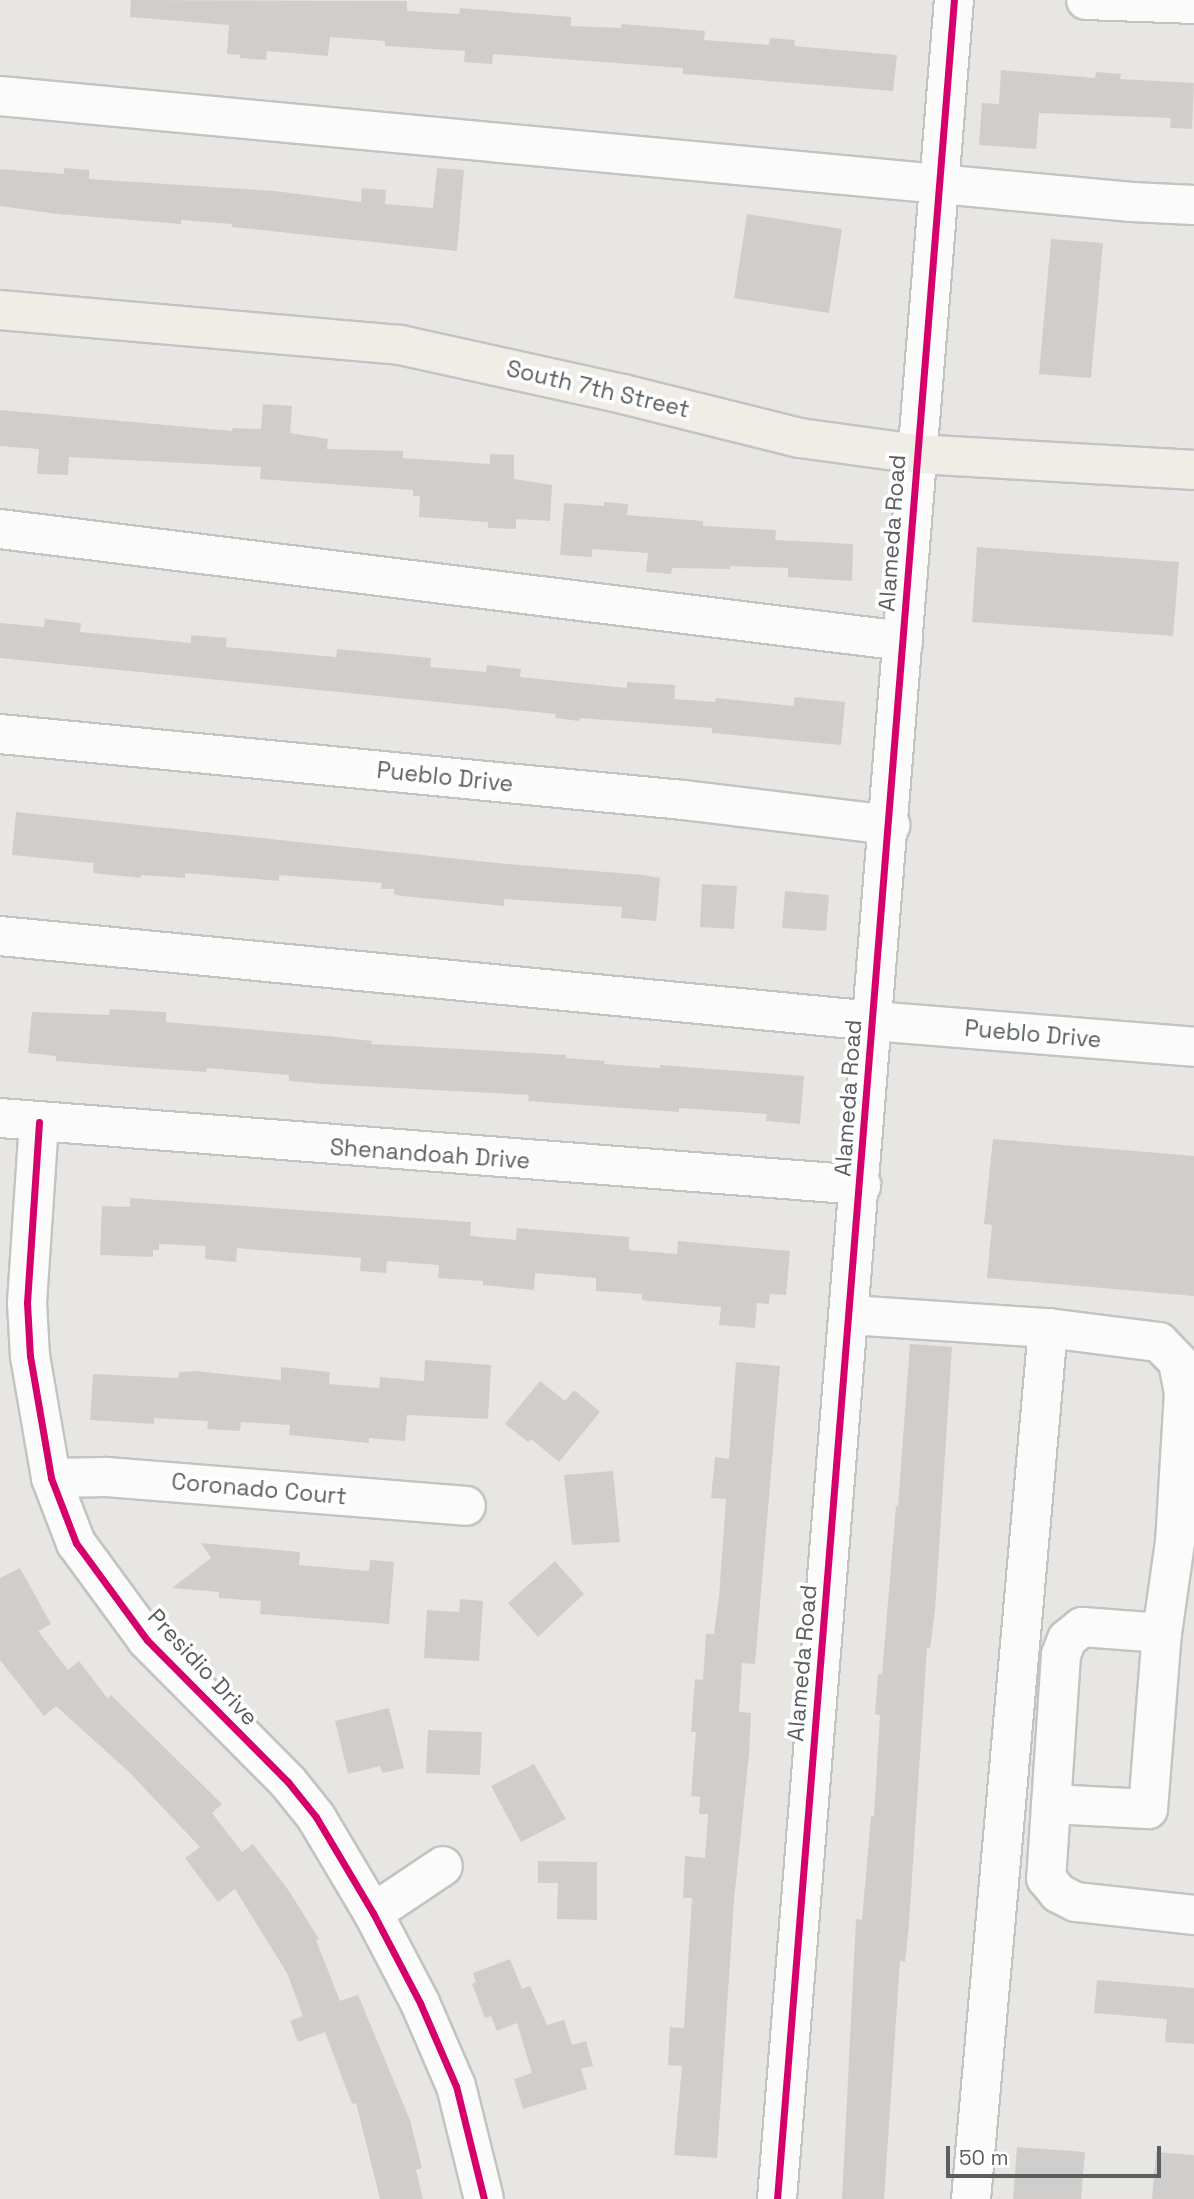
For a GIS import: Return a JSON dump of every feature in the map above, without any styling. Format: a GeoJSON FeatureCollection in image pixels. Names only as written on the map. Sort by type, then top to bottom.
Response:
{"type":"FeatureCollection","features":[{"type":"Feature","properties":{"kind":"main road","name":"South 7th Street"},"geometry":{"type":"LineString","coordinates":[[0,310],[400,345],[623,394],[800,438],[917,454],[1194,470]]}},
{"type":"Feature","properties":{"kind":"street","name":"Alameda Road"},"geometry":{"type":"LineString","coordinates":[[777,2199],[890,825],[954,0]]}},
{"type":"Feature","properties":{"kind":"street"},"geometry":{"type":"LineString","coordinates":[[1086,0],[1194,4]]}},
{"type":"Feature","properties":{"kind":"street"},"geometry":{"type":"LineString","coordinates":[[0,96],[1132,202],[1194,205]]}},
{"type":"Feature","properties":{"kind":"street"},"geometry":{"type":"LineString","coordinates":[[0,529],[904,641]]}},
{"type":"Feature","properties":{"kind":"street","name":"Pueblo Drive"},"geometry":{"type":"LineString","coordinates":[[0,734],[669,799],[890,825]]}},
{"type":"Feature","properties":{"kind":"street","name":"Pueblo Drive"},"geometry":{"type":"LineString","coordinates":[[0,936],[873,1021],[1194,1047]]}},
{"type":"Feature","properties":{"kind":"street","name":"Shenandoah Drive"},"geometry":{"type":"LineString","coordinates":[[0,1118],[860,1185]]}},
{"type":"Feature","properties":{"kind":"street","name":"Presidio Drive"},"geometry":{"type":"LineString","coordinates":[[39,1122],[27,1303],[30,1356],[51,1478],[76,1543],[155,1649],[295,1791],[316,1816],[373,1913],[420,2003],[456,2086],[484,2199]]}},
{"type":"Feature","properties":{"kind":"street"},"geometry":{"type":"LineString","coordinates":[[850,1315],[1048,1328],[1159,1342],[1178,1362],[1184,1392],[1175,1542],[1162,1633],[1148,1809],[1051,1804]]}},
{"type":"Feature","properties":{"kind":"street"},"geometry":{"type":"LineString","coordinates":[[971,2199],[1048,1328]]}},
{"type":"Feature","properties":{"kind":"street","name":"Coronado Court"},"geometry":{"type":"LineString","coordinates":[[51,1478],[107,1477],[466,1506]]}},
{"type":"Feature","properties":{"kind":"street"},"geometry":{"type":"LineString","coordinates":[[1162,1633],[1082,1628],[1067,1639],[1061,1655],[1046,1878],[1058,1893],[1076,1902],[1194,1915]]}},
{"type":"Feature","properties":{"kind":"street"},"geometry":{"type":"LineString","coordinates":[[373,1913],[443,1866]]}},
{"type":"Feature","properties":{"kind":"building"},"geometry":{"type":"Polygon","coordinates":[[[131,0],[407,1],[407,11],[459,14],[460,8],[571,17],[571,26],[621,28],[622,24],[705,31],[704,40],[769,45],[770,38],[795,40],[794,46],[897,55],[893,91],[683,74],[683,68],[493,54],[492,64],[464,62],[465,51],[385,46],[385,41],[330,37],[328,56],[267,51],[266,60],[227,54],[229,25],[130,17],[131,0]]]}},
{"type":"Feature","properties":{"kind":"building"},"geometry":{"type":"Polygon","coordinates":[[[1001,70],[1095,78],[1096,72],[1121,74],[1120,79],[1194,83],[1192,129],[1170,128],[1171,118],[1039,113],[1036,149],[979,145],[982,103],[999,104],[1001,70]]]}},
{"type":"Feature","properties":{"kind":"building"},"geometry":{"type":"Polygon","coordinates":[[[64,168],[89,170],[89,179],[275,191],[361,202],[362,188],[386,190],[385,204],[433,208],[437,168],[464,170],[457,251],[232,227],[232,224],[181,220],[181,224],[58,214],[0,206],[0,169],[64,174],[64,168]]]}},
{"type":"Feature","properties":{"kind":"building"},"geometry":{"type":"Polygon","coordinates":[[[747,214],[842,229],[829,313],[734,298],[747,214]]]}},
{"type":"Feature","properties":{"kind":"building"},"geometry":{"type":"Polygon","coordinates":[[[1051,239],[1103,243],[1091,378],[1039,374],[1051,239]]]}},
{"type":"Feature","properties":{"kind":"building"},"geometry":{"type":"Polygon","coordinates":[[[263,404],[292,406],[290,433],[328,439],[327,449],[403,451],[403,458],[490,464],[490,454],[514,455],[514,479],[552,485],[550,521],[516,519],[516,529],[488,528],[488,522],[419,517],[420,496],[413,496],[413,490],[260,479],[261,467],[69,457],[68,475],[37,474],[39,449],[0,446],[0,410],[232,431],[233,428],[261,429],[263,404]]]}},
{"type":"Feature","properties":{"kind":"building"},"geometry":{"type":"Polygon","coordinates":[[[604,502],[628,504],[627,515],[703,521],[703,526],[776,530],[775,540],[853,544],[852,581],[788,577],[788,568],[730,566],[730,569],[672,568],[671,574],[646,572],[648,553],[592,549],[592,557],[560,555],[564,503],[604,506],[604,502]]]}},
{"type":"Feature","properties":{"kind":"building"},"geometry":{"type":"Polygon","coordinates":[[[977,547],[1179,562],[1173,636],[972,622],[977,547]]]}},
{"type":"Feature","properties":{"kind":"building"},"geometry":{"type":"Polygon","coordinates":[[[45,619],[81,623],[80,632],[191,643],[191,635],[227,638],[226,647],[336,657],[337,649],[431,658],[430,667],[486,672],[487,665],[521,669],[520,677],[627,688],[627,682],[675,685],[674,699],[715,702],[716,698],[794,706],[794,697],[845,702],[841,745],[712,733],[712,728],[580,718],[579,721],[555,718],[556,714],[0,658],[0,623],[44,627],[45,619]]]}},
{"type":"Feature","properties":{"kind":"building"},"geometry":{"type":"Polygon","coordinates":[[[16,812],[507,864],[643,875],[660,878],[656,921],[621,918],[622,907],[504,899],[504,906],[402,896],[394,894],[394,889],[381,889],[382,883],[279,875],[279,881],[185,873],[185,878],[141,875],[141,878],[93,873],[94,863],[12,855],[16,812]]]}},
{"type":"Feature","properties":{"kind":"building"},"geometry":{"type":"Polygon","coordinates":[[[702,884],[737,886],[734,929],[700,927],[702,884]]]}},
{"type":"Feature","properties":{"kind":"building"},"geometry":{"type":"Polygon","coordinates":[[[785,891],[829,895],[826,931],[782,928],[785,891]]]}},
{"type":"Feature","properties":{"kind":"building"},"geometry":{"type":"Polygon","coordinates":[[[110,1009],[166,1012],[166,1022],[327,1036],[372,1041],[371,1044],[566,1055],[566,1058],[605,1061],[604,1064],[660,1068],[660,1065],[804,1076],[800,1124],[766,1121],[767,1114],[679,1108],[679,1112],[528,1101],[529,1095],[323,1084],[289,1081],[289,1075],[56,1061],[56,1056],[28,1053],[32,1012],[109,1015],[110,1009]]]}},
{"type":"Feature","properties":{"kind":"building"},"geometry":{"type":"Polygon","coordinates":[[[993,1139],[1194,1156],[1194,1296],[987,1278],[992,1225],[984,1224],[993,1139]]]}},
{"type":"Feature","properties":{"kind":"building"},"geometry":{"type":"Polygon","coordinates":[[[130,1198],[471,1222],[470,1236],[516,1240],[517,1228],[629,1237],[629,1250],[677,1254],[678,1241],[790,1251],[786,1295],[770,1294],[769,1304],[757,1303],[755,1328],[719,1325],[721,1307],[649,1301],[642,1300],[642,1294],[596,1291],[596,1278],[535,1273],[534,1290],[483,1285],[483,1281],[438,1278],[439,1265],[387,1261],[386,1273],[360,1271],[361,1258],[237,1248],[236,1262],[205,1259],[206,1246],[159,1244],[159,1250],[153,1250],[153,1257],[100,1255],[102,1206],[130,1207],[130,1198]]]}},
{"type":"Feature","properties":{"kind":"building"},"geometry":{"type":"Polygon","coordinates":[[[910,1344],[952,1347],[935,1611],[930,1648],[927,1648],[909,1924],[905,1962],[900,1961],[884,2199],[842,2199],[856,1919],[862,1920],[871,1816],[874,1816],[880,1715],[875,1714],[878,1674],[882,1674],[910,1344]]]}},
{"type":"Feature","properties":{"kind":"building"},"geometry":{"type":"Polygon","coordinates":[[[425,1360],[491,1365],[488,1419],[407,1415],[405,1441],[369,1438],[369,1443],[289,1435],[290,1425],[241,1422],[240,1431],[207,1429],[208,1421],[154,1418],[154,1424],[90,1420],[93,1374],[178,1378],[179,1372],[195,1371],[281,1380],[281,1367],[330,1372],[329,1384],[379,1388],[380,1377],[424,1381],[425,1360]]]}},
{"type":"Feature","properties":{"kind":"building"},"geometry":{"type":"Polygon","coordinates":[[[736,1362],[780,1366],[755,1664],[742,1663],[739,1712],[751,1713],[749,1754],[734,1901],[717,2158],[674,2155],[682,2066],[668,2065],[670,2027],[684,2028],[692,1898],[683,1898],[685,1856],[705,1858],[708,1814],[699,1814],[700,1797],[691,1796],[696,1732],[691,1732],[695,1679],[703,1680],[706,1634],[714,1634],[719,1596],[726,1499],[711,1498],[715,1457],[729,1459],[736,1362]]]}},
{"type":"Feature","properties":{"kind":"building"},"geometry":{"type":"Polygon","coordinates":[[[540,1381],[565,1401],[574,1390],[600,1412],[559,1462],[531,1439],[528,1442],[505,1424],[540,1381]]]}},
{"type":"Feature","properties":{"kind":"building"},"geometry":{"type":"Polygon","coordinates":[[[613,1471],[620,1542],[572,1545],[564,1475],[613,1471]]]}},
{"type":"Feature","properties":{"kind":"building"},"geometry":{"type":"Polygon","coordinates":[[[201,1543],[300,1552],[299,1565],[369,1571],[370,1560],[394,1562],[389,1624],[260,1614],[261,1601],[219,1598],[219,1592],[172,1588],[211,1558],[201,1543]]]}},
{"type":"Feature","properties":{"kind":"building"},"geometry":{"type":"Polygon","coordinates":[[[555,1561],[584,1594],[538,1637],[508,1603],[555,1561]]]}},
{"type":"Feature","properties":{"kind":"building"},"geometry":{"type":"Polygon","coordinates":[[[20,1568],[51,1624],[38,1631],[68,1670],[79,1661],[108,1699],[111,1695],[222,1804],[212,1813],[242,1852],[253,1844],[289,1891],[319,1939],[316,1940],[340,2001],[358,1995],[410,2120],[422,2168],[416,2170],[423,2199],[380,2199],[356,2103],[352,2104],[325,2032],[298,2042],[290,2021],[303,2016],[287,1973],[235,1889],[218,1902],[185,1858],[200,1847],[129,1772],[56,1706],[44,1716],[0,1660],[0,1578],[20,1568]]]}},
{"type":"Feature","properties":{"kind":"building"},"geometry":{"type":"Polygon","coordinates":[[[460,1599],[483,1601],[479,1661],[424,1658],[427,1610],[459,1612],[460,1599]]]}},
{"type":"Feature","properties":{"kind":"building"},"geometry":{"type":"Polygon","coordinates":[[[389,1708],[404,1768],[382,1773],[380,1766],[348,1774],[335,1721],[389,1708]]]}},
{"type":"Feature","properties":{"kind":"building"},"geometry":{"type":"Polygon","coordinates":[[[428,1730],[482,1732],[480,1775],[426,1773],[428,1730]]]}},
{"type":"Feature","properties":{"kind":"building"},"geometry":{"type":"Polygon","coordinates":[[[534,1764],[566,1819],[521,1842],[491,1786],[534,1764]]]}},
{"type":"Feature","properties":{"kind":"building"},"geometry":{"type":"Polygon","coordinates":[[[538,1861],[597,1862],[597,1920],[557,1919],[558,1883],[538,1883],[538,1861]]]}},
{"type":"Feature","properties":{"kind":"building"},"geometry":{"type":"Polygon","coordinates":[[[510,1959],[522,1989],[530,1986],[547,2025],[564,2020],[572,2045],[586,2041],[593,2066],[581,2069],[587,2089],[523,2109],[514,2079],[532,2073],[517,2023],[497,2031],[491,2016],[485,2018],[472,1984],[476,1982],[473,1973],[510,1959]]]}},
{"type":"Feature","properties":{"kind":"building"},"geometry":{"type":"Polygon","coordinates":[[[1097,1980],[1194,1988],[1194,2044],[1165,2042],[1167,2019],[1094,2013],[1097,1980]]]}},
{"type":"Feature","properties":{"kind":"building"},"geometry":{"type":"Polygon","coordinates":[[[1017,2147],[1085,2152],[1081,2199],[1013,2199],[1017,2147]]]}},
{"type":"Feature","properties":{"kind":"building"},"geometry":{"type":"Polygon","coordinates":[[[1156,2152],[1194,2155],[1194,2199],[1152,2199],[1156,2152]]]}},
{"type":"Feature","properties":{"kind":"cycle path"},"geometry":{"type":"LineString","coordinates":[[777,2199],[954,0]]}},
{"type":"Feature","properties":{"kind":"cycle path"},"geometry":{"type":"LineString","coordinates":[[39,1122],[27,1303],[30,1356],[51,1478],[76,1543],[147,1640],[288,1782],[316,1817],[373,1913],[420,2003],[456,2086],[484,2199]]}}]}
